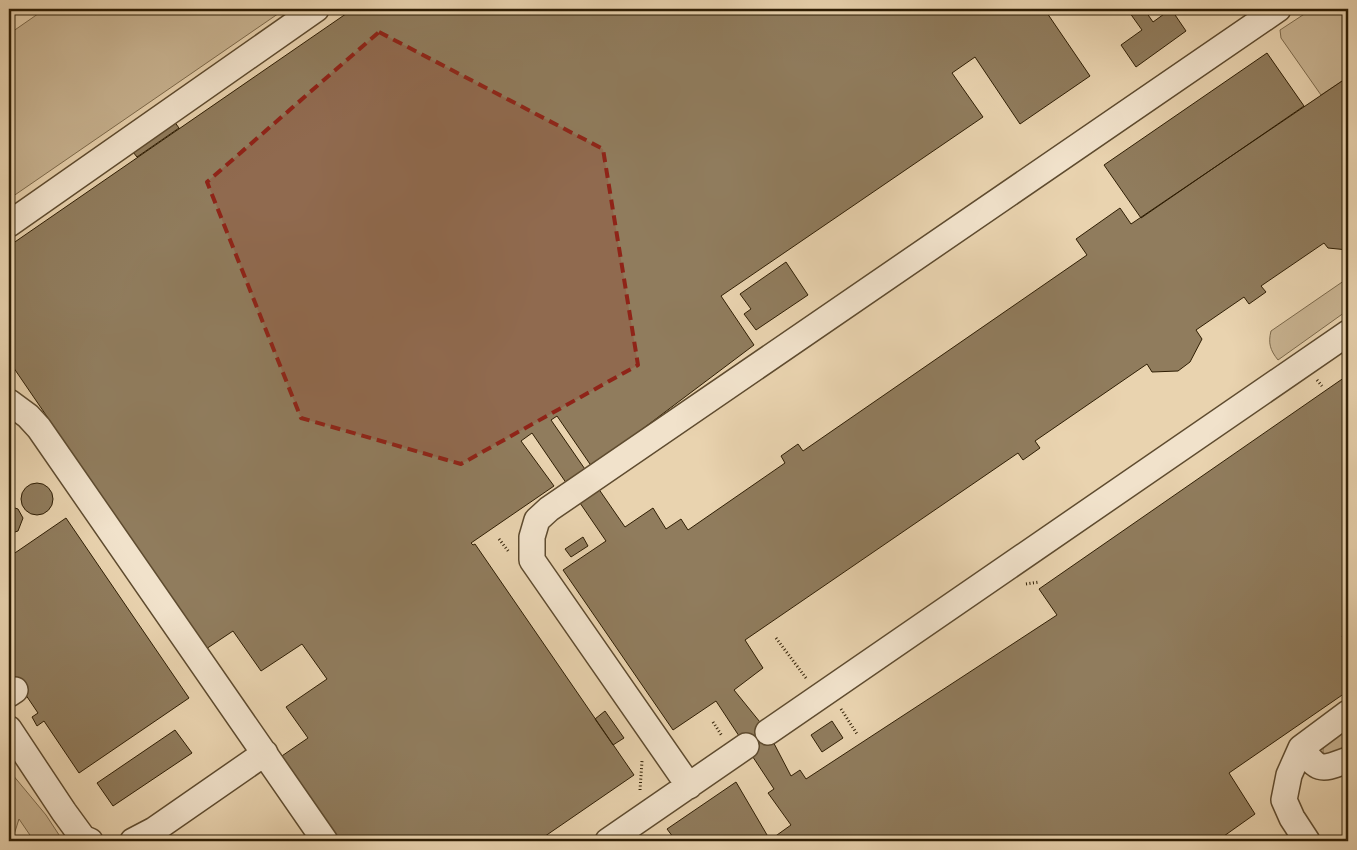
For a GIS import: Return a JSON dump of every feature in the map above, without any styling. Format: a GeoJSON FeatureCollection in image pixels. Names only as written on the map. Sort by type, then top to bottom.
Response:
{"type":"FeatureCollection","features":[{"type":"Feature","properties":{"kind":"lane"},"geometry":{"type":"LineString","coordinates":[[9,224],[316,9]]}},
{"type":"Feature","properties":{"kind":"lane"},"geometry":{"type":"LineString","coordinates":[[689,786],[532,560],[532,537],[537,520],[549,509],[1278,9]]}},
{"type":"Feature","properties":{"kind":"lane"},"geometry":{"type":"LineString","coordinates":[[768,732],[1348,333]]}},
{"type":"Feature","properties":{"kind":"lane"},"geometry":{"type":"LineString","coordinates":[[9,402],[28,416],[39,428],[325,841]]}},
{"type":"Feature","properties":{"kind":"lane"},"geometry":{"type":"LineString","coordinates":[[1307,841],[1292,818],[1284,800],[1289,776],[1301,748],[1348,713]]}},
{"type":"Feature","properties":{"kind":"lane"},"geometry":{"type":"LineString","coordinates":[[9,729],[64,812],[83,838],[90,841]]}},
{"type":"Feature","properties":{"kind":"lane"},"geometry":{"type":"LineString","coordinates":[[608,841],[689,786],[736,744]]}},
{"type":"Feature","properties":{"kind":"lane"},"geometry":{"type":"LineString","coordinates":[[1301,748],[1314,764],[1322,767],[1327,768],[1348,760]]}},
{"type":"Feature","properties":{"kind":"lane"},"geometry":{"type":"LineString","coordinates":[[133,841],[154,830],[265,753]]}},
{"type":"Feature","properties":{"kind":"path"},"geometry":{"type":"LineString","coordinates":[[776,638],[810,684]]}},
{"type":"Feature","properties":{"kind":"path"},"geometry":{"type":"LineString","coordinates":[[713,722],[736,744]]}},
{"type":"Feature","properties":{"kind":"highlighted area"},"geometry":{"type":"Polygon","coordinates":[[[379,32],[603,149],[638,365],[461,464],[301,418],[207,182],[379,32]]]}},
{"type":"Feature","properties":{"kind":"shaded area"},"geometry":{"type":"Polygon","coordinates":[[[45,9],[285,9],[9,199],[9,34],[45,9]]]}},
{"type":"Feature","properties":{"kind":"shaded area"},"geometry":{"type":"Polygon","coordinates":[[[1312,9],[1348,9],[1348,77],[1321,95],[1281,38],[1280,30],[1312,9]]]}},
{"type":"Feature","properties":{"kind":"shaded area"},"geometry":{"type":"Polygon","coordinates":[[[1348,278],[1348,310],[1278,360],[1270,346],[1271,331],[1348,278]]]}},
{"type":"Feature","properties":{"kind":"shaded area"},"geometry":{"type":"Polygon","coordinates":[[[1348,723],[1348,751],[1332,755],[1323,753],[1323,745],[1348,723]]]}},
{"type":"Feature","properties":{"kind":"shaded area"},"geometry":{"type":"Polygon","coordinates":[[[9,774],[12,774],[46,815],[63,841],[34,841],[19,819],[12,841],[9,841],[9,774]]]}},
{"type":"Feature","properties":{"kind":"building"},"geometry":{"type":"Polygon","coordinates":[[[353,9],[1046,9],[1090,76],[1020,124],[975,57],[952,73],[983,117],[721,296],[754,345],[592,467],[557,416],[551,420],[625,527],[653,508],[666,529],[681,519],[688,530],[785,463],[781,456],[798,444],[803,451],[1087,255],[1076,239],[1120,208],[1131,224],[1348,77],[1348,250],[1328,248],[1324,243],[1261,286],[1266,292],[1249,304],[1244,297],[1196,330],[1202,339],[1190,362],[1178,371],[1152,372],[1147,364],[1035,441],[1040,448],[1023,460],[1018,453],[745,640],[763,668],[734,690],[768,732],[791,776],[800,770],[806,779],[1057,615],[1039,589],[1348,375],[1348,632],[1342,636],[1348,646],[1348,691],[1229,773],[1255,814],[1217,841],[676,841],[667,829],[736,782],[770,840],[791,825],[768,793],[774,789],[716,701],[673,730],[563,570],[606,541],[532,433],[521,441],[554,486],[471,543],[475,544],[634,775],[538,841],[399,841],[397,839],[393,841],[332,841],[276,760],[308,738],[286,707],[327,679],[302,644],[261,671],[233,631],[206,649],[9,361],[9,246],[353,9]]]}},
{"type":"Feature","properties":{"kind":"building"},"geometry":{"type":"Polygon","coordinates":[[[1127,9],[1144,9],[1153,22],[1171,9],[1186,31],[1136,67],[1121,45],[1142,30],[1127,9]]]}},
{"type":"Feature","properties":{"kind":"building"},"geometry":{"type":"Polygon","coordinates":[[[1267,53],[1304,106],[1141,218],[1104,165],[1267,53]]]}},
{"type":"Feature","properties":{"kind":"building"},"geometry":{"type":"Polygon","coordinates":[[[171,117],[179,128],[137,157],[129,147],[171,117]]]}},
{"type":"Feature","properties":{"kind":"building"},"geometry":{"type":"Polygon","coordinates":[[[786,262],[808,295],[756,330],[744,314],[751,309],[740,294],[786,262]]]}},
{"type":"Feature","properties":{"kind":"building"},"geometry":{"type":"Polygon","coordinates":[[[37,483],[48,488],[53,499],[48,510],[37,515],[26,510],[21,499],[26,488],[37,483]]]}},
{"type":"Feature","properties":{"kind":"building"},"geometry":{"type":"Polygon","coordinates":[[[9,506],[18,509],[23,518],[18,531],[9,534],[9,506]]]}},
{"type":"Feature","properties":{"kind":"building"},"geometry":{"type":"Polygon","coordinates":[[[66,518],[189,698],[79,773],[44,721],[37,726],[32,717],[38,713],[9,670],[9,557],[66,518]]]}},
{"type":"Feature","properties":{"kind":"building"},"geometry":{"type":"Polygon","coordinates":[[[583,537],[588,546],[571,557],[565,549],[583,537]]]}},
{"type":"Feature","properties":{"kind":"building"},"geometry":{"type":"Polygon","coordinates":[[[605,711],[624,738],[613,745],[595,719],[605,711]]]}},
{"type":"Feature","properties":{"kind":"building"},"geometry":{"type":"Polygon","coordinates":[[[832,721],[843,738],[822,752],[811,735],[832,721]]]}},
{"type":"Feature","properties":{"kind":"building"},"geometry":{"type":"Polygon","coordinates":[[[175,730],[192,753],[113,806],[97,783],[175,730]]]}}]}
